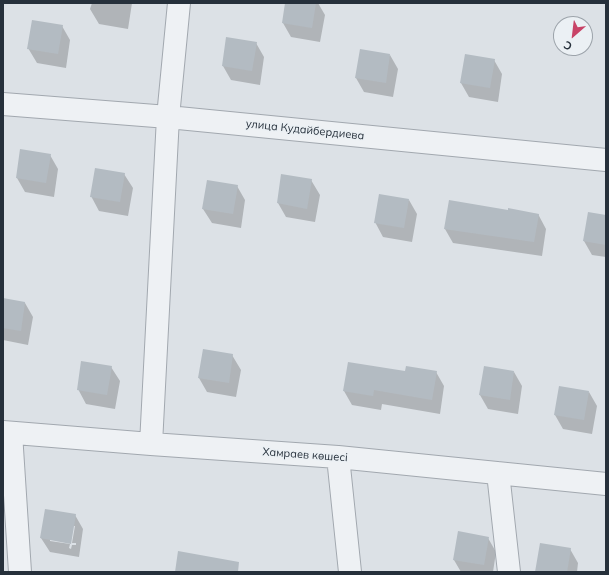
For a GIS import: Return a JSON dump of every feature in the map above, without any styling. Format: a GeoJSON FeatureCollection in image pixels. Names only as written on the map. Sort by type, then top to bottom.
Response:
{"type":"FeatureCollection","features":[{"type":"Feature","properties":{"kind":"street"},"geometry":{"type":"LineString","coordinates":[[151,444],[168,117],[179,3]]}},
{"type":"Feature","properties":{"kind":"street","name":"улица Кудайбердиева"},"geometry":{"type":"LineString","coordinates":[[3,104],[168,117],[606,160]]}},
{"type":"Feature","properties":{"kind":"street"},"geometry":{"type":"LineString","coordinates":[[7,432],[20,572]]}},
{"type":"Feature","properties":{"kind":"street","name":"Хамраев көшесі"},"geometry":{"type":"LineString","coordinates":[[7,432],[338,457],[606,484]]}},
{"type":"Feature","properties":{"kind":"street"},"geometry":{"type":"LineString","coordinates":[[338,457],[350,572]]}},
{"type":"Feature","properties":{"kind":"street"},"geometry":{"type":"LineString","coordinates":[[498,474],[509,572]]}},
{"type":"Feature","properties":{"kind":"building"},"geometry":{"type":"Polygon","coordinates":[[[285,3],[316,3],[312,28],[282,23],[285,3]]]}},
{"type":"Feature","properties":{"kind":"building"},"geometry":{"type":"Polygon","coordinates":[[[32,20],[63,25],[58,54],[27,49],[32,20]]]}},
{"type":"Feature","properties":{"kind":"building"},"geometry":{"type":"Polygon","coordinates":[[[226,37],[257,42],[252,71],[222,66],[226,37]]]}},
{"type":"Feature","properties":{"kind":"building"},"geometry":{"type":"Polygon","coordinates":[[[360,49],[390,54],[386,83],[355,78],[360,49]]]}},
{"type":"Feature","properties":{"kind":"building"},"geometry":{"type":"Polygon","coordinates":[[[465,54],[495,59],[490,88],[460,83],[465,54]]]}},
{"type":"Feature","properties":{"kind":"building"},"geometry":{"type":"Polygon","coordinates":[[[20,149],[51,154],[46,183],[16,178],[20,149]]]}},
{"type":"Feature","properties":{"kind":"building"},"geometry":{"type":"Polygon","coordinates":[[[95,168],[125,173],[120,202],[90,197],[95,168]]]}},
{"type":"Feature","properties":{"kind":"building"},"geometry":{"type":"Polygon","coordinates":[[[281,174],[312,179],[307,209],[277,203],[281,174]]]}},
{"type":"Feature","properties":{"kind":"building"},"geometry":{"type":"Polygon","coordinates":[[[207,180],[238,185],[233,214],[202,209],[207,180]]]}},
{"type":"Feature","properties":{"kind":"building"},"geometry":{"type":"Polygon","coordinates":[[[379,194],[409,199],[404,228],[374,223],[379,194]]]}},
{"type":"Feature","properties":{"kind":"building"},"geometry":{"type":"Polygon","coordinates":[[[449,200],[539,214],[534,242],[444,229],[449,200]]]}},
{"type":"Feature","properties":{"kind":"building"},"geometry":{"type":"Polygon","coordinates":[[[588,212],[606,215],[606,245],[583,241],[588,212]]]}},
{"type":"Feature","properties":{"kind":"building"},"geometry":{"type":"Polygon","coordinates":[[[3,298],[25,302],[21,331],[3,328],[3,298]]]}},
{"type":"Feature","properties":{"kind":"building"},"geometry":{"type":"Polygon","coordinates":[[[203,349],[233,354],[229,383],[198,378],[203,349]]]}},
{"type":"Feature","properties":{"kind":"building"},"geometry":{"type":"Polygon","coordinates":[[[81,361],[112,366],[107,395],[77,390],[81,361]]]}},
{"type":"Feature","properties":{"kind":"building"},"geometry":{"type":"Polygon","coordinates":[[[348,362],[405,371],[406,366],[437,371],[432,400],[374,390],[373,396],[343,391],[348,362]]]}},
{"type":"Feature","properties":{"kind":"building"},"geometry":{"type":"Polygon","coordinates":[[[484,366],[514,371],[510,400],[479,395],[484,366]]]}},
{"type":"Feature","properties":{"kind":"building"},"geometry":{"type":"Polygon","coordinates":[[[559,386],[589,391],[584,420],[554,415],[559,386]]]}},
{"type":"Feature","properties":{"kind":"building"},"geometry":{"type":"Polygon","coordinates":[[[45,509],[76,514],[71,544],[40,538],[45,509]]]}},
{"type":"Feature","properties":{"kind":"building"},"geometry":{"type":"Polygon","coordinates":[[[458,531],[489,537],[484,565],[453,560],[458,531]]]}},
{"type":"Feature","properties":{"kind":"building"},"geometry":{"type":"Polygon","coordinates":[[[540,543],[571,548],[567,572],[535,572],[540,543]]]}},
{"type":"Feature","properties":{"kind":"building"},"geometry":{"type":"Polygon","coordinates":[[[178,551],[239,562],[238,572],[175,572],[178,551]]]}}]}
